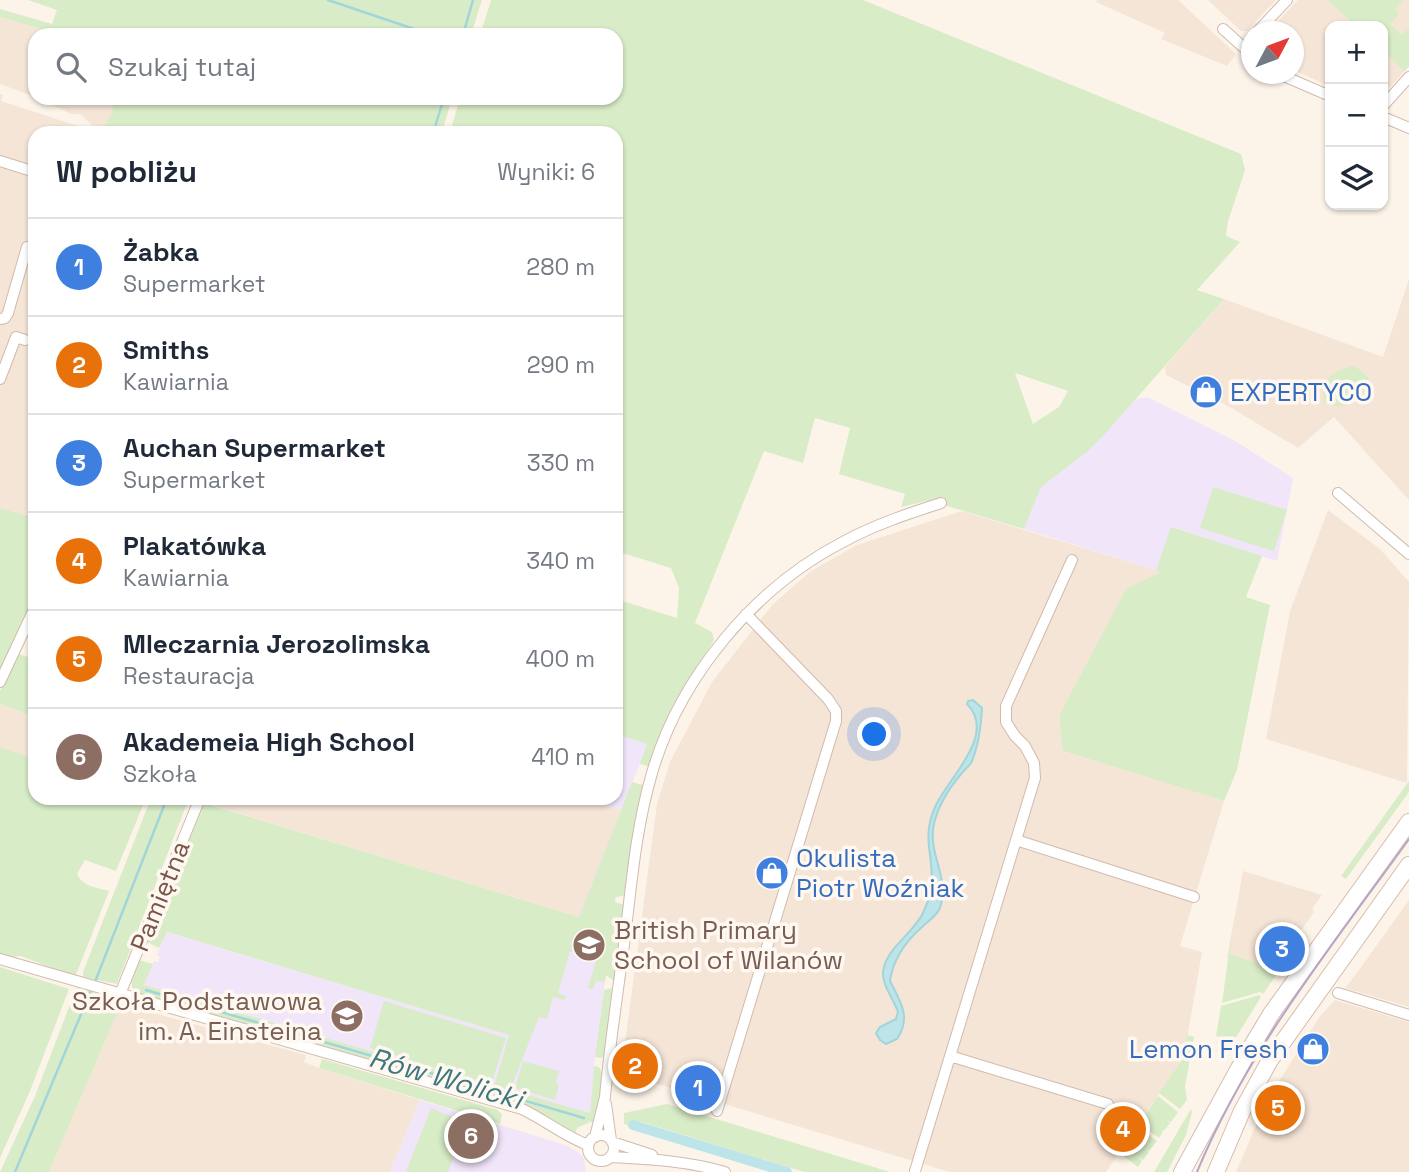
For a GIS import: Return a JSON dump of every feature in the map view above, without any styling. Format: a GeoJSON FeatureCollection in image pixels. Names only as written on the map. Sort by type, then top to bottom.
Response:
{"type":"FeatureCollection","features":[{"type":"Feature","properties":{"kind":"street"},"geometry":{"type":"LineString","coordinates":[[1267,21],[1287,0]]}},
{"type":"Feature","properties":{"kind":"street"},"geometry":{"type":"LineString","coordinates":[[1223,29],[1241,46]]}},
{"type":"Feature","properties":{"kind":"street"},"geometry":{"type":"LineString","coordinates":[[1388,100],[1409,77]]}},
{"type":"Feature","properties":{"kind":"street"},"geometry":{"type":"LineString","coordinates":[[1302,84],[1325,94]]}},
{"type":"Feature","properties":{"kind":"street"},"geometry":{"type":"LineString","coordinates":[[1388,119],[1409,128]]}},
{"type":"Feature","properties":{"kind":"street"},"geometry":{"type":"LineString","coordinates":[[0,161],[28,170]]}},
{"type":"Feature","properties":{"kind":"street"},"geometry":{"type":"LineString","coordinates":[[0,319],[5,318],[8,313],[27,247]]}},
{"type":"Feature","properties":{"kind":"street"},"geometry":{"type":"LineString","coordinates":[[0,379],[16,337],[25,340]]}},
{"type":"Feature","properties":{"kind":"street"},"geometry":{"type":"LineString","coordinates":[[1338,493],[1409,554]]}},
{"type":"Feature","properties":{"kind":"street"},"geometry":{"type":"LineString","coordinates":[[725,1172],[703,1165],[672,1161],[603,1159],[589,1153],[605,1097],[638,831],[652,771],[688,691],[713,654],[746,614],[788,578],[840,543],[897,517],[941,503]]}},
{"type":"Feature","properties":{"kind":"street"},"geometry":{"type":"LineString","coordinates":[[915,1171],[1035,778],[1034,763],[1025,746],[1006,722],[1006,706],[1072,560]]}},
{"type":"Feature","properties":{"kind":"street"},"geometry":{"type":"LineString","coordinates":[[716,1111],[836,721],[836,710],[828,699],[746,614]]}},
{"type":"Feature","properties":{"kind":"street"},"geometry":{"type":"LineString","coordinates":[[0,682],[28,622]]}},
{"type":"Feature","properties":{"kind":"street","name":"Pamiętna"},"geometry":{"type":"LineString","coordinates":[[120,994],[197,805]]}},
{"type":"Feature","properties":{"kind":"street"},"geometry":{"type":"LineString","coordinates":[[1182,1172],[1265,1023],[1409,822]]}},
{"type":"Feature","properties":{"kind":"street"},"geometry":{"type":"LineString","coordinates":[[1016,840],[1194,897]]}},
{"type":"Feature","properties":{"kind":"street"},"geometry":{"type":"LineString","coordinates":[[1216,1172],[1246,1103],[1278,1048],[1409,865]]}},
{"type":"Feature","properties":{"kind":"street"},"geometry":{"type":"LineString","coordinates":[[0,959],[522,1109],[539,1117],[569,1138],[592,1141],[604,1136],[672,1161]]}},
{"type":"Feature","properties":{"kind":"street"},"geometry":{"type":"LineString","coordinates":[[1338,993],[1409,1015]]}},
{"type":"Feature","properties":{"kind":"street"},"geometry":{"type":"LineString","coordinates":[[950,1056],[1108,1104]]}},
{"type":"Feature","properties":{"kind":"street"},"geometry":{"type":"LineString","coordinates":[[595,1172],[603,1159],[614,1150],[605,1097]]}},
{"type":"Feature","properties":{"kind":"street"},"geometry":{"type":"LineString","coordinates":[[603,1159],[603,1172]]}},
{"type":"Feature","properties":{"kind":"shaded area"},"geometry":{"type":"Polygon","coordinates":[[[1178,0],[1236,54],[1227,66],[1161,39],[1165,33],[1096,2],[1178,0]]]}},
{"type":"Feature","properties":{"kind":"shaded area"},"geometry":{"type":"Polygon","coordinates":[[[1208,0],[1276,0],[1256,21],[1241,21],[1241,31],[1208,0]]]}},
{"type":"Feature","properties":{"kind":"shaded area"},"geometry":{"type":"Polygon","coordinates":[[[1298,0],[1409,0],[1409,66],[1388,89],[1388,21],[1325,21],[1325,85],[1304,75],[1304,21],[1278,21],[1298,0]]]}},
{"type":"Feature","properties":{"kind":"shaded area"},"geometry":{"type":"Polygon","coordinates":[[[0,17],[37,28],[28,28],[28,94],[0,84],[0,17]]]}},
{"type":"Feature","properties":{"kind":"shaded area"},"geometry":{"type":"Polygon","coordinates":[[[0,94],[3,95],[1,101],[78,126],[28,126],[28,515],[27,517],[0,508],[0,94]]]}},
{"type":"Feature","properties":{"kind":"shaded area"},"geometry":{"type":"Polygon","coordinates":[[[52,105],[149,105],[105,126],[93,126],[80,114],[71,114],[52,105]]]}},
{"type":"Feature","properties":{"kind":"shaded area"},"geometry":{"type":"Polygon","coordinates":[[[1409,279],[1409,500],[1334,417],[1298,448],[1228,406],[1166,375],[1165,367],[1224,299],[1383,357],[1409,279]]]}},
{"type":"Feature","properties":{"kind":"shaded area"},"geometry":{"type":"Polygon","coordinates":[[[1147,397],[1237,442],[1293,478],[1277,561],[1172,527],[1156,570],[1024,529],[1041,487],[1087,452],[1136,399],[1147,397]]]}},
{"type":"Feature","properties":{"kind":"shaded area"},"geometry":{"type":"Polygon","coordinates":[[[1328,510],[1380,549],[1409,582],[1407,783],[1266,739],[1290,611],[1328,510]]]}},
{"type":"Feature","properties":{"kind":"shaded area"},"geometry":{"type":"Polygon","coordinates":[[[962,511],[1163,572],[1063,751],[1224,801],[1180,946],[1202,952],[1184,1057],[1106,1172],[950,1172],[621,1073],[657,804],[670,762],[712,682],[772,605],[811,571],[857,545],[962,511]]]}},
{"type":"Feature","properties":{"kind":"shaded area"},"geometry":{"type":"Polygon","coordinates":[[[0,704],[28,714],[28,757],[0,747],[0,704]]]}},
{"type":"Feature","properties":{"kind":"shaded area"},"geometry":{"type":"Polygon","coordinates":[[[623,736],[648,744],[630,788],[590,1113],[144,985],[154,961],[158,962],[160,956],[157,955],[166,932],[529,1041],[621,810],[605,805],[623,805],[623,736]]]}},
{"type":"Feature","properties":{"kind":"shaded area"},"geometry":{"type":"Polygon","coordinates":[[[605,805],[621,810],[579,917],[215,806],[605,805]]]}},
{"type":"Feature","properties":{"kind":"shaded area"},"geometry":{"type":"Polygon","coordinates":[[[1243,871],[1322,895],[1312,909],[1314,912],[1271,972],[1227,959],[1243,871]]]}},
{"type":"Feature","properties":{"kind":"shaded area"},"geometry":{"type":"Polygon","coordinates":[[[1409,900],[1409,1007],[1345,988],[1359,970],[1409,900]]]}},
{"type":"Feature","properties":{"kind":"shaded area"},"geometry":{"type":"Polygon","coordinates":[[[1335,1000],[1409,1022],[1409,1172],[1236,1172],[1276,1086],[1320,1016],[1335,1000]]]}},
{"type":"Feature","properties":{"kind":"shaded area"},"geometry":{"type":"Polygon","coordinates":[[[121,1004],[306,1055],[304,1062],[319,1068],[420,1100],[390,1172],[49,1172],[121,1004]]]}},
{"type":"Feature","properties":{"kind":"shaded area"},"geometry":{"type":"Polygon","coordinates":[[[420,1100],[565,1145],[584,1158],[586,1172],[390,1172],[420,1100]]]}},
{"type":"Feature","properties":{"kind":"green space"},"geometry":{"type":"Polygon","coordinates":[[[28,0],[482,0],[473,28],[37,28],[0,17],[0,9],[52,24],[57,10],[28,0]]]}},
{"type":"Feature","properties":{"kind":"green space"},"geometry":{"type":"Polygon","coordinates":[[[491,0],[863,0],[1241,154],[1245,170],[1228,221],[1226,236],[1240,242],[1197,290],[1224,299],[1104,435],[1087,452],[1041,487],[1024,529],[944,505],[944,497],[901,507],[905,494],[839,474],[850,428],[815,418],[803,463],[764,451],[695,623],[712,632],[714,640],[672,707],[648,766],[640,764],[647,744],[623,736],[623,601],[677,618],[679,588],[671,568],[623,553],[623,126],[452,126],[458,105],[623,105],[623,28],[482,28],[491,0]],[[1015,373],[1033,424],[1059,407],[1068,391],[1015,373]]]}},
{"type":"Feature","properties":{"kind":"green space"},"geometry":{"type":"Polygon","coordinates":[[[1328,0],[1404,0],[1395,9],[1399,14],[1390,24],[1402,35],[1409,28],[1409,66],[1404,71],[1388,56],[1388,21],[1351,21],[1328,0]]]}},
{"type":"Feature","properties":{"kind":"green space"},"geometry":{"type":"Polygon","coordinates":[[[114,105],[450,105],[444,126],[104,126],[114,105]]]}},
{"type":"Feature","properties":{"kind":"green space"},"geometry":{"type":"Polygon","coordinates":[[[1355,366],[1368,377],[1368,386],[1353,401],[1343,406],[1324,402],[1325,387],[1330,376],[1355,366]]]}},
{"type":"Feature","properties":{"kind":"green space"},"geometry":{"type":"Polygon","coordinates":[[[1213,487],[1287,510],[1274,551],[1200,528],[1213,487]]]}},
{"type":"Feature","properties":{"kind":"green space"},"geometry":{"type":"Polygon","coordinates":[[[0,508],[27,516],[28,514],[28,613],[0,673],[0,508]]]}},
{"type":"Feature","properties":{"kind":"green space"},"geometry":{"type":"Polygon","coordinates":[[[1171,527],[1262,556],[1246,597],[1270,605],[1237,770],[1224,801],[1063,751],[1059,716],[1126,589],[1162,572],[1156,570],[1171,527]]]}},
{"type":"Feature","properties":{"kind":"green space"},"geometry":{"type":"Polygon","coordinates":[[[18,654],[28,657],[28,714],[0,704],[0,691],[18,654]]]}},
{"type":"Feature","properties":{"kind":"green space"},"geometry":{"type":"Polygon","coordinates":[[[0,747],[28,757],[28,805],[143,805],[116,871],[85,860],[77,874],[86,884],[109,891],[75,977],[21,956],[10,957],[0,953],[0,747]]]}},
{"type":"Feature","properties":{"kind":"green space"},"geometry":{"type":"Polygon","coordinates":[[[1409,781],[1409,792],[1346,879],[1341,876],[1409,781]]]}},
{"type":"Feature","properties":{"kind":"green space"},"geometry":{"type":"Polygon","coordinates":[[[632,782],[643,785],[624,896],[615,897],[615,902],[624,905],[614,981],[606,975],[605,982],[596,981],[593,989],[588,988],[597,958],[570,951],[558,993],[566,996],[565,1000],[553,997],[547,1019],[539,1017],[510,1090],[590,1113],[594,1066],[599,1067],[602,1087],[595,1122],[577,1128],[575,1135],[543,1115],[138,994],[132,987],[131,978],[139,960],[153,964],[144,985],[494,1087],[509,1035],[167,932],[159,948],[147,942],[203,805],[211,805],[579,917],[632,782]]]}},
{"type":"Feature","properties":{"kind":"green space"},"geometry":{"type":"Polygon","coordinates":[[[148,805],[186,805],[117,984],[83,977],[148,805]]]}},
{"type":"Feature","properties":{"kind":"green space"},"geometry":{"type":"Polygon","coordinates":[[[1232,930],[1230,954],[1279,971],[1263,994],[1260,992],[1222,1003],[1232,930]]]}},
{"type":"Feature","properties":{"kind":"green space"},"geometry":{"type":"Polygon","coordinates":[[[0,967],[69,989],[30,1091],[0,1158],[0,967]]]}},
{"type":"Feature","properties":{"kind":"green space"},"geometry":{"type":"Polygon","coordinates":[[[81,987],[121,1004],[49,1172],[0,1172],[35,1096],[76,989],[81,987]]]}},
{"type":"Feature","properties":{"kind":"green space"},"geometry":{"type":"Polygon","coordinates":[[[612,988],[604,1056],[595,1057],[604,990],[612,988]]]}},
{"type":"Feature","properties":{"kind":"green space"},"geometry":{"type":"Polygon","coordinates":[[[1259,995],[1261,997],[1233,1042],[1216,1036],[1221,1006],[1259,995]]]}},
{"type":"Feature","properties":{"kind":"green space"},"geometry":{"type":"Polygon","coordinates":[[[384,1001],[506,1038],[491,1085],[370,1048],[384,1001]]]}},
{"type":"Feature","properties":{"kind":"green space"},"geometry":{"type":"Polygon","coordinates":[[[1187,1035],[1194,1037],[1185,1087],[1187,1100],[1180,1109],[1159,1093],[1184,1057],[1187,1035]]]}},
{"type":"Feature","properties":{"kind":"green space"},"geometry":{"type":"Polygon","coordinates":[[[322,1059],[498,1110],[502,1115],[500,1124],[319,1068],[322,1059]]]}},
{"type":"Feature","properties":{"kind":"green space"},"geometry":{"type":"Polygon","coordinates":[[[523,1061],[559,1071],[555,1100],[515,1088],[523,1061]]]}},
{"type":"Feature","properties":{"kind":"green space"},"geometry":{"type":"Polygon","coordinates":[[[1158,1096],[1178,1112],[1171,1122],[1167,1120],[1170,1123],[1162,1130],[1159,1138],[1139,1124],[1158,1096]]]}},
{"type":"Feature","properties":{"kind":"green space"},"geometry":{"type":"Polygon","coordinates":[[[667,1104],[890,1172],[804,1172],[642,1122],[631,1123],[630,1126],[624,1124],[624,1113],[667,1104]]]}},
{"type":"Feature","properties":{"kind":"green space"},"geometry":{"type":"Polygon","coordinates":[[[431,1108],[467,1123],[448,1172],[406,1172],[431,1108]]]}},
{"type":"Feature","properties":{"kind":"green space"},"geometry":{"type":"Polygon","coordinates":[[[1191,1109],[1186,1135],[1167,1172],[1154,1172],[1191,1109]]]}},
{"type":"Feature","properties":{"kind":"green space"},"geometry":{"type":"Polygon","coordinates":[[[1137,1126],[1157,1141],[1147,1150],[1149,1152],[1143,1160],[1139,1157],[1142,1161],[1138,1167],[1119,1153],[1137,1126]]]}},
{"type":"Feature","properties":{"kind":"water"},"geometry":{"type":"Polygon","coordinates":[[[973,700],[982,708],[974,755],[945,797],[934,824],[934,845],[943,898],[940,908],[905,945],[894,965],[890,981],[903,1009],[904,1023],[897,1039],[886,1044],[876,1033],[880,1027],[896,1019],[898,1012],[884,982],[885,963],[914,927],[930,896],[932,869],[928,840],[931,819],[941,796],[974,743],[977,729],[975,716],[967,704],[973,700]]]}},
{"type":"Feature","properties":{"kind":"waterway"},"geometry":{"type":"LineString","coordinates":[[328,0],[411,28]]}},
{"type":"Feature","properties":{"kind":"waterway"},"geometry":{"type":"LineString","coordinates":[[465,28],[473,0]]}},
{"type":"Feature","properties":{"kind":"waterway"},"geometry":{"type":"LineString","coordinates":[[435,126],[442,105]]}},
{"type":"Feature","properties":{"kind":"waterway"},"geometry":{"type":"LineString","coordinates":[[95,982],[164,805]]}},
{"type":"Feature","properties":{"kind":"waterway"},"geometry":{"type":"LineString","coordinates":[[15,1172],[92,988]]}},
{"type":"Feature","properties":{"kind":"waterway","name":"Rów Wolicki"},"geometry":{"type":"LineString","coordinates":[[146,990],[584,1118]]}},
{"type":"Feature","properties":{"kind":"waterway","name":"Rów Wolicki"},"geometry":{"type":"LineString","coordinates":[[633,1125],[787,1172]]}},
{"type":"Feature","properties":{"kind":"tram line"},"geometry":{"type":"LineString","coordinates":[[1197,1172],[1241,1083],[1266,1041],[1409,839]]}},
{"type":"Feature","properties":{"kind":"place","name":"EXPERTYCO"},"geometry":{"type":"Point","coordinates":[1206,392]}},
{"type":"Feature","properties":{"kind":"place","name":"Okulista Piotr Woźniak"},"geometry":{"type":"Point","coordinates":[772,873]}},
{"type":"Feature","properties":{"kind":"place","name":"British Primary School of Wilanów"},"geometry":{"type":"Point","coordinates":[589,945]}},
{"type":"Feature","properties":{"kind":"place","name":"Auchan Supermarket"},"geometry":{"type":"Point","coordinates":[1282,949]}},
{"type":"Feature","properties":{"kind":"place","name":"Szkoła Podstawowa im. A. Einsteina"},"geometry":{"type":"Point","coordinates":[347,1016]}},
{"type":"Feature","properties":{"kind":"place","name":"Lemon Fresh"},"geometry":{"type":"Point","coordinates":[1313,1049]}},
{"type":"Feature","properties":{"kind":"place","name":"Smiths"},"geometry":{"type":"Point","coordinates":[635,1066]}},
{"type":"Feature","properties":{"kind":"place","name":"Żabka"},"geometry":{"type":"Point","coordinates":[698,1088]}},
{"type":"Feature","properties":{"kind":"place","name":"Mleczarnia Jerozolimska"},"geometry":{"type":"Point","coordinates":[1278,1108]}},
{"type":"Feature","properties":{"kind":"place","name":"Plakatówka"},"geometry":{"type":"Point","coordinates":[1123,1129]}},
{"type":"Feature","properties":{"kind":"place","name":"Akademeia High School"},"geometry":{"type":"Point","coordinates":[471,1136]}}]}
